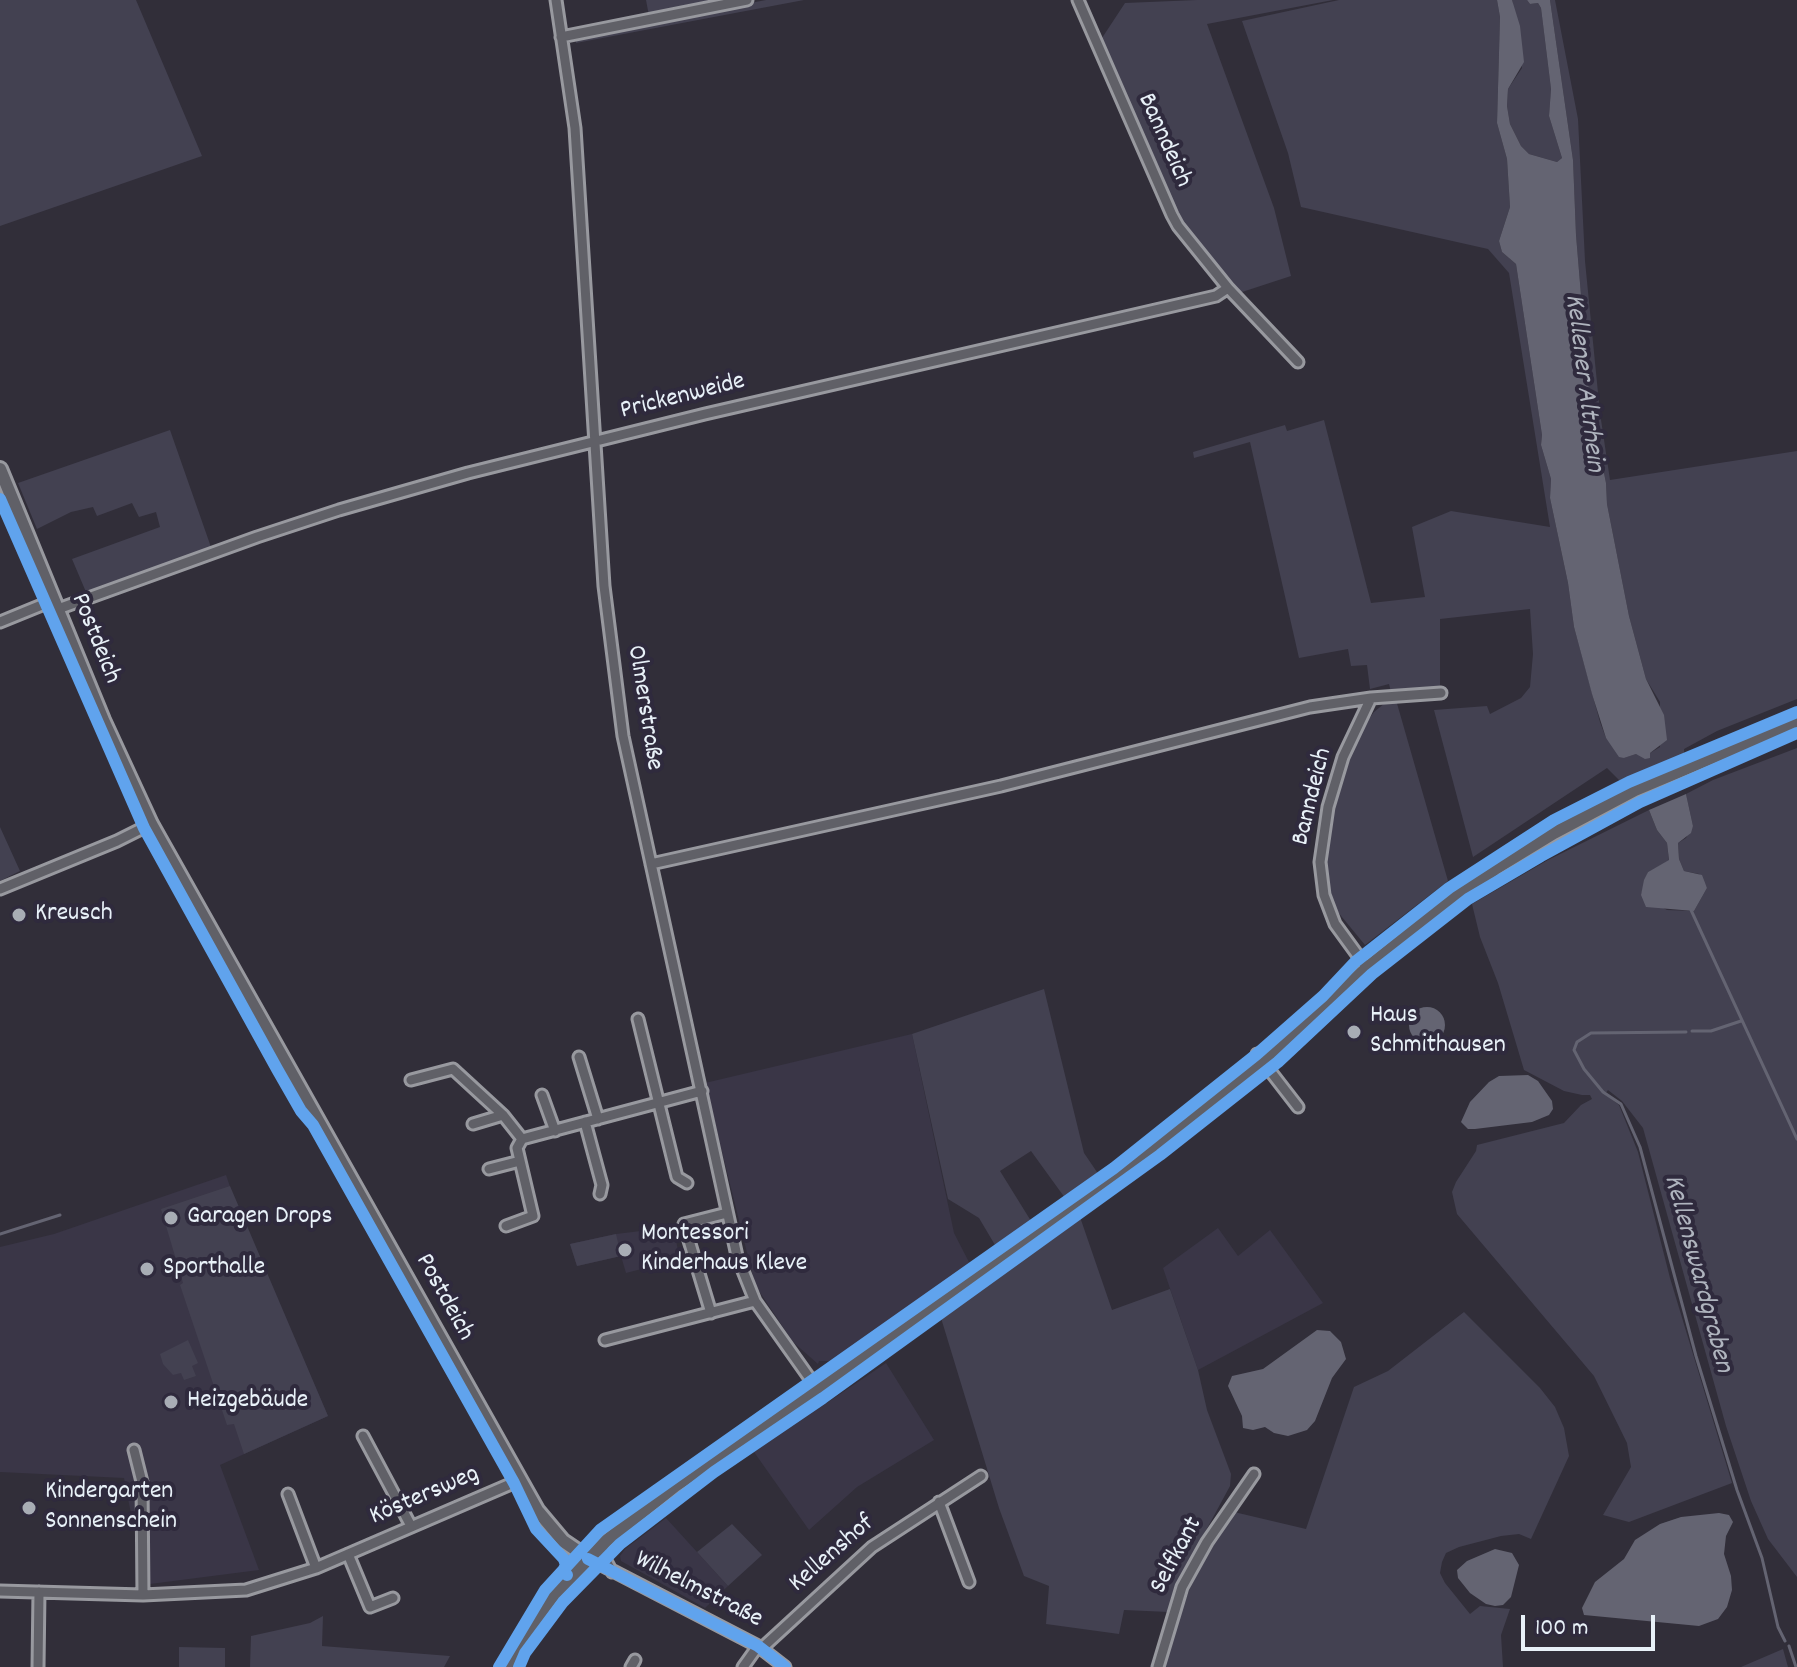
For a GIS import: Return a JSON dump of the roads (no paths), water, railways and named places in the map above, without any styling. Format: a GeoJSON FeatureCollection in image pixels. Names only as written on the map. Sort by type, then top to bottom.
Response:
{"type":"FeatureCollection","features":[{"type":"Feature","properties":{"kind":"main road","name":"Postdeich"},"geometry":{"type":"LineString","coordinates":[[0,469],[115,748],[151,824],[520,1480],[550,1529],[588,1558]]}},
{"type":"Feature","properties":{"kind":"main road"},"geometry":{"type":"LineString","coordinates":[[509,1667],[524,1636],[550,1601],[602,1544],[675,1486],[818,1390],[1117,1176],[1367,968],[1495,869],[1594,811],[1671,773],[1797,722]]}},
{"type":"Feature","properties":{"kind":"street","name":"Olmerstraße"},"geometry":{"type":"LineString","coordinates":[[556,0],[575,128],[594,442],[612,661],[623,736],[737,1256],[755,1301],[818,1390]]}},
{"type":"Feature","properties":{"kind":"street"},"geometry":{"type":"LineString","coordinates":[[561,37],[747,0]]}},
{"type":"Feature","properties":{"kind":"street","name":"Banndeich"},"geometry":{"type":"LineString","coordinates":[[1078,0],[1172,215],[1228,288]]}},
{"type":"Feature","properties":{"kind":"street"},"geometry":{"type":"LineString","coordinates":[[1228,288],[1298,362]]}},
{"type":"Feature","properties":{"kind":"street","name":"Prickenweide"},"geometry":{"type":"LineString","coordinates":[[0,622],[339,510],[468,473],[1216,296],[1228,288]]}},
{"type":"Feature","properties":{"kind":"street"},"geometry":{"type":"LineString","coordinates":[[651,864],[1001,786],[1310,707],[1371,698],[1441,693]]}},
{"type":"Feature","properties":{"kind":"street","name":"Banndeich"},"geometry":{"type":"LineString","coordinates":[[1367,968],[1335,924],[1324,895],[1320,862],[1328,807],[1343,757],[1371,698]]}},
{"type":"Feature","properties":{"kind":"street"},"geometry":{"type":"LineString","coordinates":[[0,889],[151,824]]}},
{"type":"Feature","properties":{"kind":"street"},"geometry":{"type":"LineString","coordinates":[[638,1019],[661,1102],[659,1112],[677,1177],[687,1183]]}},
{"type":"Feature","properties":{"kind":"street"},"geometry":{"type":"LineString","coordinates":[[579,1057],[598,1119]]}},
{"type":"Feature","properties":{"kind":"street"},"geometry":{"type":"LineString","coordinates":[[1260,1058],[1298,1107]]}},
{"type":"Feature","properties":{"kind":"street"},"geometry":{"type":"LineString","coordinates":[[411,1080],[453,1069],[503,1115],[522,1139]]}},
{"type":"Feature","properties":{"kind":"street"},"geometry":{"type":"LineString","coordinates":[[506,1226],[533,1216],[517,1148],[522,1139],[702,1091]]}},
{"type":"Feature","properties":{"kind":"street"},"geometry":{"type":"LineString","coordinates":[[542,1095],[555,1131]]}},
{"type":"Feature","properties":{"kind":"street"},"geometry":{"type":"LineString","coordinates":[[473,1124],[503,1115]]}},
{"type":"Feature","properties":{"kind":"street"},"geometry":{"type":"LineString","coordinates":[[585,1122],[602,1185],[600,1194]]}},
{"type":"Feature","properties":{"kind":"street"},"geometry":{"type":"LineString","coordinates":[[489,1169],[520,1161]]}},
{"type":"Feature","properties":{"kind":"street"},"geometry":{"type":"LineString","coordinates":[[711,1313],[684,1224],[727,1213]]}},
{"type":"Feature","properties":{"kind":"street"},"geometry":{"type":"LineString","coordinates":[[605,1340],[755,1301]]}},
{"type":"Feature","properties":{"kind":"street"},"geometry":{"type":"LineString","coordinates":[[363,1436],[411,1526]]}},
{"type":"Feature","properties":{"kind":"street"},"geometry":{"type":"LineString","coordinates":[[134,1450],[142,1482],[143,1595]]}},
{"type":"Feature","properties":{"kind":"street","name":"Selfkant"},"geometry":{"type":"LineString","coordinates":[[1158,1667],[1182,1587],[1207,1542],[1254,1474]]}},
{"type":"Feature","properties":{"kind":"street","name":"Kellenshof"},"geometry":{"type":"LineString","coordinates":[[743,1667],[759,1648],[872,1547],[981,1476]]}},
{"type":"Feature","properties":{"kind":"street","name":"Köstersweg"},"geometry":{"type":"LineString","coordinates":[[0,1591],[143,1595],[246,1590],[316,1568],[520,1480]]}},
{"type":"Feature","properties":{"kind":"street"},"geometry":{"type":"LineString","coordinates":[[288,1494],[316,1568]]}},
{"type":"Feature","properties":{"kind":"street"},"geometry":{"type":"LineString","coordinates":[[939,1502],[969,1582]]}},
{"type":"Feature","properties":{"kind":"street"},"geometry":{"type":"LineString","coordinates":[[602,1544],[612,1572]]}},
{"type":"Feature","properties":{"kind":"street","name":"Köstersweg"},"geometry":{"type":"LineString","coordinates":[[348,1554],[370,1607],[393,1598]]}},
{"type":"Feature","properties":{"kind":"street","name":"Wilhelmstraße"},"geometry":{"type":"LineString","coordinates":[[588,1558],[759,1648],[785,1667]]}},
{"type":"Feature","properties":{"kind":"street"},"geometry":{"type":"LineString","coordinates":[[38,1667],[39,1592]]}},
{"type":"Feature","properties":{"kind":"water"},"geometry":{"type":"Polygon","coordinates":[[[1497,0],[1512,0],[1520,26],[1524,62],[1508,89],[1510,124],[1521,146],[1529,154],[1557,162],[1562,158],[1549,116],[1551,89],[1541,8],[1538,3],[1530,4],[1527,0],[1550,0],[1573,160],[1590,403],[1629,616],[1646,679],[1664,715],[1667,740],[1650,753],[1650,758],[1645,759],[1636,754],[1619,757],[1606,738],[1574,627],[1550,498],[1551,479],[1541,445],[1516,264],[1502,252],[1499,241],[1510,207],[1507,159],[1497,123],[1500,17],[1497,0]]]}},
{"type":"Feature","properties":{"kind":"water"},"geometry":{"type":"Polygon","coordinates":[[[1686,794],[1693,826],[1691,833],[1678,843],[1679,859],[1684,871],[1702,875],[1707,888],[1694,911],[1646,907],[1641,895],[1644,880],[1648,872],[1669,860],[1667,843],[1657,830],[1649,810],[1686,794]]]}},
{"type":"Feature","properties":{"kind":"water"},"geometry":{"type":"Polygon","coordinates":[[[1427,1007],[1440,1012],[1445,1025],[1440,1038],[1427,1043],[1414,1038],[1409,1025],[1414,1012],[1427,1007]]]}},
{"type":"Feature","properties":{"kind":"water"},"geometry":{"type":"Polygon","coordinates":[[[1528,1075],[1538,1081],[1552,1101],[1553,1109],[1549,1115],[1532,1122],[1475,1129],[1468,1129],[1461,1122],[1470,1102],[1489,1082],[1499,1076],[1528,1075]]]}},
{"type":"Feature","properties":{"kind":"water"},"geometry":{"type":"Polygon","coordinates":[[[1317,1330],[1330,1331],[1341,1342],[1346,1359],[1332,1378],[1315,1421],[1307,1430],[1288,1436],[1265,1427],[1253,1430],[1243,1428],[1242,1416],[1228,1386],[1232,1376],[1263,1369],[1317,1330]]]}},
{"type":"Feature","properties":{"kind":"water"},"geometry":{"type":"Polygon","coordinates":[[[1719,1513],[1729,1515],[1733,1522],[1726,1536],[1724,1554],[1732,1590],[1727,1607],[1718,1619],[1699,1626],[1584,1615],[1582,1608],[1595,1582],[1624,1559],[1635,1540],[1660,1524],[1681,1517],[1719,1513]]]}},
{"type":"Feature","properties":{"kind":"water"},"geometry":{"type":"Polygon","coordinates":[[[1495,1549],[1512,1553],[1519,1565],[1511,1597],[1503,1605],[1495,1606],[1470,1593],[1458,1578],[1457,1570],[1467,1561],[1495,1549]]]}},
{"type":"Feature","properties":{"kind":"waterway","name":"Kellener Altrhein"},"geometry":{"type":"LineString","coordinates":[[1691,910],[1797,1139]]}},
{"type":"Feature","properties":{"kind":"waterway","name":"Kellenswardgraben"},"geometry":{"type":"LineString","coordinates":[[1692,1031],[1711,1031],[1741,1021]]}},
{"type":"Feature","properties":{"kind":"waterway","name":"Kellenswardgraben"},"geometry":{"type":"LineString","coordinates":[[1686,1032],[1591,1033],[1577,1042],[1574,1050],[1584,1069],[1603,1092],[1621,1104],[1640,1147],[1696,1356],[1737,1490],[1762,1558],[1778,1627],[1785,1641]]}},
{"type":"Feature","properties":{"kind":"waterway"},"geometry":{"type":"LineString","coordinates":[[0,1234],[60,1215]]}},
{"type":"Feature","properties":{"kind":"waterway","name":"Kellenswardgraben"},"geometry":{"type":"LineString","coordinates":[[1789,1646],[1796,1667]]}},
{"type":"Feature","properties":{"kind":"place","name":"Kreusch"},"geometry":{"type":"Point","coordinates":[19,915]}},
{"type":"Feature","properties":{"kind":"place","name":"Haus Schmithausen"},"geometry":{"type":"Point","coordinates":[1354,1032]}},
{"type":"Feature","properties":{"kind":"place","name":"Garagen Drops"},"geometry":{"type":"Point","coordinates":[171,1218]}},
{"type":"Feature","properties":{"kind":"place","name":"Montessori Kinderhaus Kleve"},"geometry":{"type":"Point","coordinates":[625,1250]}},
{"type":"Feature","properties":{"kind":"place","name":"Sporthalle"},"geometry":{"type":"Point","coordinates":[147,1269]}},
{"type":"Feature","properties":{"kind":"place","name":"Heizgebäude"},"geometry":{"type":"Point","coordinates":[171,1402]}},
{"type":"Feature","properties":{"kind":"place","name":"Kindergarten Sonnenschein"},"geometry":{"type":"Point","coordinates":[29,1508]}}]}
